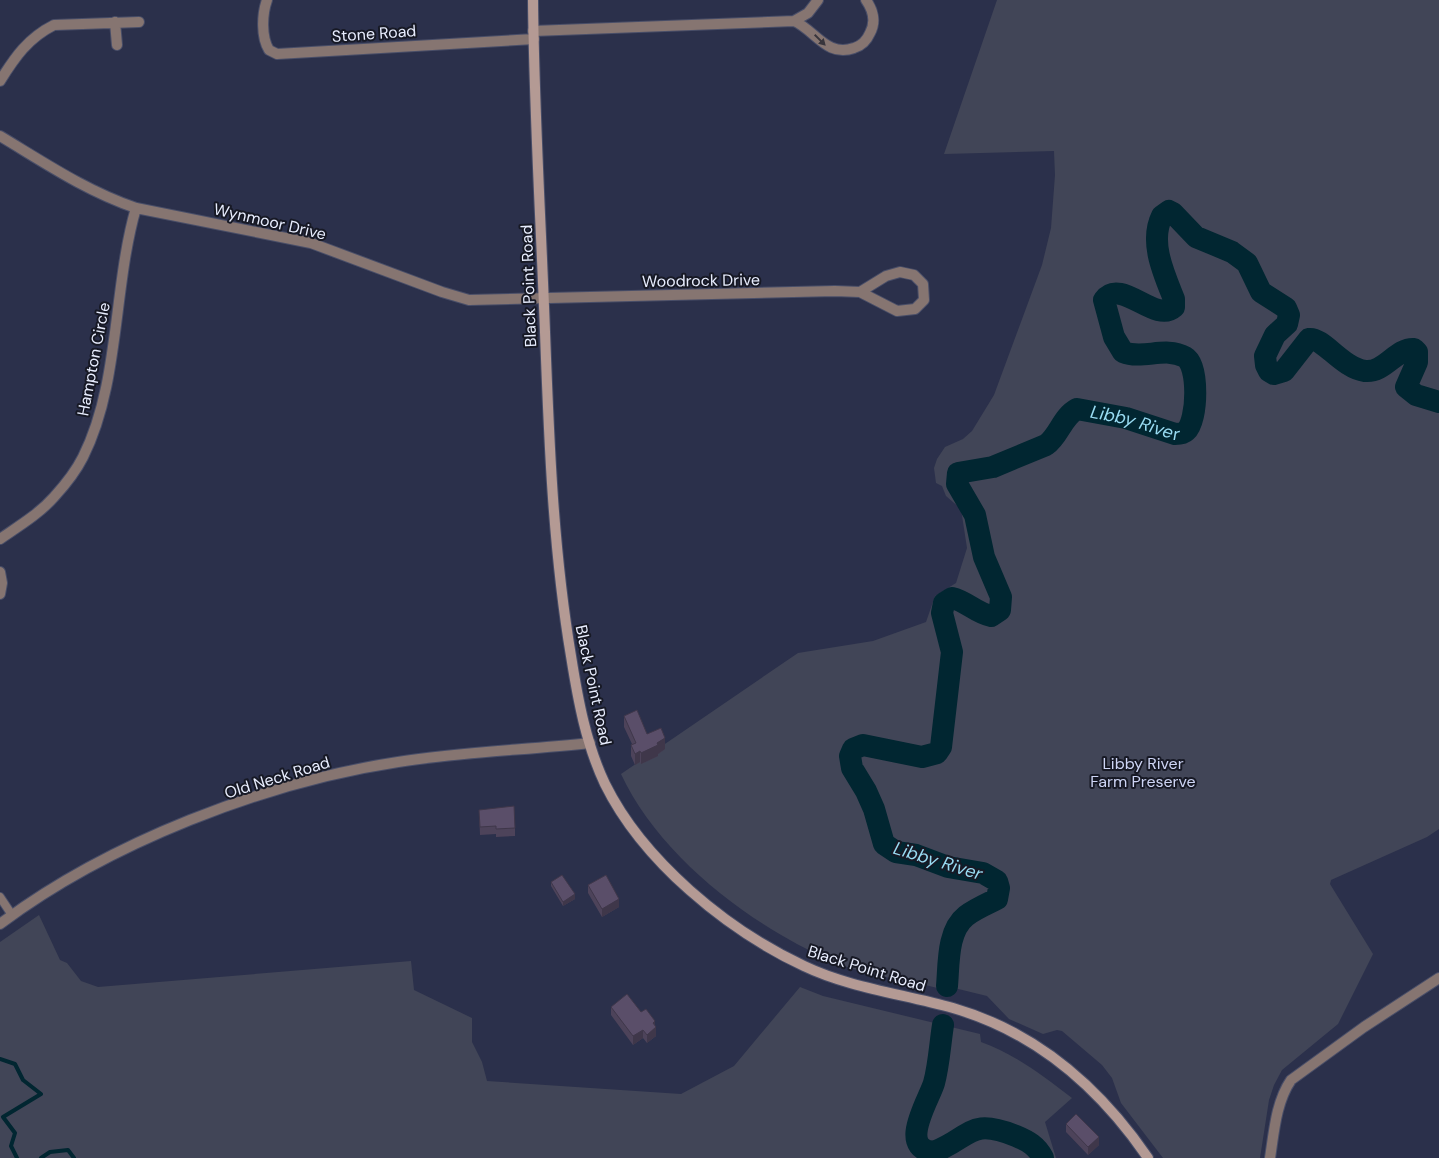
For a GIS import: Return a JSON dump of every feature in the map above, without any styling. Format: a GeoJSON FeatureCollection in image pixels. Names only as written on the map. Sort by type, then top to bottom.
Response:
{"type":"FeatureCollection","features":[{"type":"Feature","properties":{"kind":"main road","name":"Black Point Road"},"geometry":{"type":"LineString","coordinates":[[533,0],[550,444],[558,562],[576,688],[590,743],[605,784],[626,821],[665,866],[716,910],[773,949],[813,970],[860,985],[956,1009],[1021,1036],[1080,1078],[1124,1125],[1148,1158]]}},
{"type":"Feature","properties":{"kind":"street","name":"Stone Road"},"geometry":{"type":"LineString","coordinates":[[267,0],[264,13],[265,40],[269,50],[277,54],[534,35]]}},
{"type":"Feature","properties":{"kind":"street"},"geometry":{"type":"LineString","coordinates":[[534,35],[794,20],[808,13],[818,0]]}},
{"type":"Feature","properties":{"kind":"street"},"geometry":{"type":"LineString","coordinates":[[794,20],[808,28],[830,48],[841,51],[852,49],[866,39],[872,29],[873,12],[866,0]]}},
{"type":"Feature","properties":{"kind":"street"},"geometry":{"type":"LineString","coordinates":[[116,22],[116,45]]}},
{"type":"Feature","properties":{"kind":"street"},"geometry":{"type":"LineString","coordinates":[[0,81],[22,48],[43,30],[54,25],[139,22]]}},
{"type":"Feature","properties":{"kind":"street","name":"Wynmoor Drive"},"geometry":{"type":"LineString","coordinates":[[0,136],[72,181],[94,192],[136,208],[311,243],[456,297],[479,301],[544,298]]}},
{"type":"Feature","properties":{"kind":"street","name":"Hampton Circle"},"geometry":{"type":"LineString","coordinates":[[0,539],[32,517],[53,498],[83,459],[102,405],[136,208]]}},
{"type":"Feature","properties":{"kind":"street","name":"Woodrock Drive"},"geometry":{"type":"LineString","coordinates":[[544,298],[835,291],[860,292],[879,304],[903,312],[919,307],[924,300],[925,292],[923,284],[916,277],[902,272],[886,276],[860,292]]}},
{"type":"Feature","properties":{"kind":"street"},"geometry":{"type":"LineString","coordinates":[[0,572],[2,582],[0,594]]}},
{"type":"Feature","properties":{"kind":"street","name":"Old Neck Road"},"geometry":{"type":"LineString","coordinates":[[0,924],[50,890],[138,842],[193,819],[274,791],[346,772],[396,762],[590,743]]}},
{"type":"Feature","properties":{"kind":"street"},"geometry":{"type":"LineString","coordinates":[[1270,1158],[1278,1112],[1284,1091],[1291,1080],[1364,1027],[1439,978]]}},
{"type":"Feature","properties":{"kind":"lane"},"geometry":{"type":"LineString","coordinates":[[0,897],[12,915]]}},
{"type":"Feature","properties":{"kind":"green space","name":"Libby River Farm Preserve"},"geometry":{"type":"Polygon","coordinates":[[[997,0],[1439,0],[1439,829],[1427,837],[1331,880],[1330,884],[1373,954],[1338,1024],[1282,1070],[1269,1100],[1260,1158],[1163,1158],[1121,1103],[1112,1078],[1102,1065],[1062,1031],[1057,1030],[1043,1034],[1009,1019],[987,996],[946,986],[949,991],[860,971],[832,961],[770,928],[739,908],[683,860],[658,833],[638,804],[621,774],[798,653],[873,641],[926,622],[935,596],[956,583],[967,548],[961,509],[946,496],[942,486],[936,483],[934,468],[937,459],[945,447],[963,439],[972,431],[994,395],[1042,265],[1051,228],[1055,175],[1054,151],[944,154],[997,0]]]}},
{"type":"Feature","properties":{"kind":"green space"},"geometry":{"type":"Polygon","coordinates":[[[39,915],[60,960],[67,963],[81,981],[98,987],[411,961],[414,990],[472,1018],[472,1042],[482,1062],[487,1081],[681,1094],[734,1066],[800,987],[823,996],[980,1034],[981,1042],[1017,1059],[1072,1098],[1045,1122],[1056,1158],[0,1158],[0,942],[39,915]]]}},
{"type":"Feature","properties":{"kind":"building"},"geometry":{"type":"Polygon","coordinates":[[[637,710],[647,734],[661,728],[665,738],[657,743],[658,745],[635,754],[631,745],[636,743],[624,716],[637,710]]]}},
{"type":"Feature","properties":{"kind":"building"},"geometry":{"type":"Polygon","coordinates":[[[514,806],[515,828],[496,829],[496,826],[480,827],[479,810],[514,806]]]}},
{"type":"Feature","properties":{"kind":"building"},"geometry":{"type":"Polygon","coordinates":[[[562,875],[575,894],[563,902],[551,882],[562,875]]]}},
{"type":"Feature","properties":{"kind":"building"},"geometry":{"type":"Polygon","coordinates":[[[606,875],[619,899],[602,909],[588,885],[606,875]]]}},
{"type":"Feature","properties":{"kind":"building"},"geometry":{"type":"Polygon","coordinates":[[[627,994],[641,1012],[646,1009],[655,1021],[653,1023],[656,1027],[647,1035],[643,1030],[633,1036],[611,1007],[627,994]]]}},
{"type":"Feature","properties":{"kind":"building"},"geometry":{"type":"Polygon","coordinates":[[[1076,1114],[1099,1137],[1088,1147],[1066,1124],[1076,1114]]]}},
{"type":"Feature","properties":{"kind":"waterway","name":"Libby River"},"geometry":{"type":"LineString","coordinates":[[947,986],[950,948],[955,930],[966,916],[997,899],[999,888],[997,881],[983,873],[948,867],[916,855],[896,852],[884,844],[874,809],[852,768],[850,756],[853,749],[863,745],[922,757],[937,753],[941,747],[952,652],[942,613],[944,603],[952,598],[991,616],[1000,610],[1001,597],[984,557],[975,515],[957,484],[958,473],[993,467],[1046,445],[1072,412],[1077,409],[1126,418],[1175,434],[1185,432],[1190,425],[1195,405],[1195,381],[1190,362],[1185,357],[1177,354],[1138,355],[1123,352],[1114,337],[1104,300],[1111,294],[1119,294],[1157,310],[1166,311],[1174,307],[1174,299],[1162,269],[1157,247],[1158,226],[1162,216],[1169,211],[1173,213],[1196,237],[1232,252],[1247,263],[1261,292],[1286,308],[1289,315],[1287,324],[1275,335],[1265,356],[1269,371],[1274,374],[1284,371],[1309,339],[1320,343],[1357,369],[1365,371],[1379,368],[1402,352],[1414,349],[1417,352],[1417,362],[1406,387],[1416,395],[1439,402]]}},
{"type":"Feature","properties":{"kind":"waterway","name":"Libby River"},"geometry":{"type":"LineString","coordinates":[[943,1025],[936,1076],[916,1133],[918,1142],[923,1149],[934,1152],[972,1131],[989,1128],[1016,1136],[1032,1144],[1043,1158]]}},
{"type":"Feature","properties":{"kind":"waterway"},"geometry":{"type":"LineString","coordinates":[[0,1059],[15,1064],[23,1080],[41,1094],[3,1117],[15,1133],[11,1146],[17,1158]]}},
{"type":"Feature","properties":{"kind":"waterway"},"geometry":{"type":"LineString","coordinates":[[41,1158],[50,1152],[68,1150],[74,1158]]}}]}
